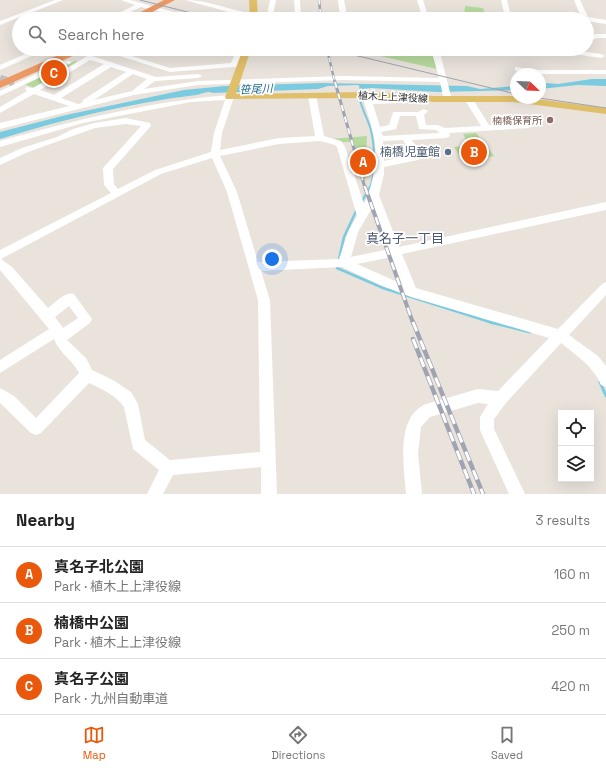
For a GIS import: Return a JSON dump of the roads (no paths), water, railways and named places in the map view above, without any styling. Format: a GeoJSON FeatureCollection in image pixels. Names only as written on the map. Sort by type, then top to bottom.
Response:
{"type":"FeatureCollection","features":[{"type":"Feature","properties":{"kind":"highway"},"geometry":{"type":"LineString","coordinates":[[148,12],[171,0]]}},
{"type":"Feature","properties":{"kind":"highway"},"geometry":{"type":"LineString","coordinates":[[149,12],[180,0]]}},
{"type":"Feature","properties":{"kind":"highway"},"geometry":{"type":"LineString","coordinates":[[0,80],[53,56]]}},
{"type":"Feature","properties":{"kind":"highway"},"geometry":{"type":"LineString","coordinates":[[0,85],[79,56]]}},
{"type":"Feature","properties":{"kind":"main road"},"geometry":{"type":"LineString","coordinates":[[253,0],[254,12]]}},
{"type":"Feature","properties":{"kind":"main road"},"geometry":{"type":"LineString","coordinates":[[230,96],[245,56]]}},
{"type":"Feature","properties":{"kind":"main road","name":"植木上上津役線"},"geometry":{"type":"LineString","coordinates":[[230,96],[312,95],[368,98],[448,98],[469,100],[524,99],[606,111]]}},
{"type":"Feature","properties":{"kind":"street"},"geometry":{"type":"LineString","coordinates":[[24,12],[56,0]]}},
{"type":"Feature","properties":{"kind":"street"},"geometry":{"type":"LineString","coordinates":[[124,0],[141,12]]}},
{"type":"Feature","properties":{"kind":"street"},"geometry":{"type":"LineString","coordinates":[[192,0],[236,12]]}},
{"type":"Feature","properties":{"kind":"street"},"geometry":{"type":"LineString","coordinates":[[271,12],[273,0]]}},
{"type":"Feature","properties":{"kind":"street"},"geometry":{"type":"LineString","coordinates":[[298,0],[298,12]]}},
{"type":"Feature","properties":{"kind":"street"},"geometry":{"type":"LineString","coordinates":[[341,0],[343,12]]}},
{"type":"Feature","properties":{"kind":"street"},"geometry":{"type":"LineString","coordinates":[[420,0],[424,12]]}},
{"type":"Feature","properties":{"kind":"street"},"geometry":{"type":"LineString","coordinates":[[504,0],[507,12]]}},
{"type":"Feature","properties":{"kind":"street"},"geometry":{"type":"LineString","coordinates":[[577,0],[582,12]]}},
{"type":"Feature","properties":{"kind":"street"},"geometry":{"type":"LineString","coordinates":[[2,20],[12,16]]}},
{"type":"Feature","properties":{"kind":"street"},"geometry":{"type":"LineString","coordinates":[[2,20],[12,23]]}},
{"type":"Feature","properties":{"kind":"street"},"geometry":{"type":"LineString","coordinates":[[594,20],[606,22]]}},
{"type":"Feature","properties":{"kind":"street"},"geometry":{"type":"LineString","coordinates":[[0,30],[12,26]]}},
{"type":"Feature","properties":{"kind":"street"},"geometry":{"type":"LineString","coordinates":[[594,37],[606,36]]}},
{"type":"Feature","properties":{"kind":"street"},"geometry":{"type":"LineString","coordinates":[[594,54],[604,55]]}},
{"type":"Feature","properties":{"kind":"street"},"geometry":{"type":"LineString","coordinates":[[546,72],[604,74],[598,62],[604,55]]}},
{"type":"Feature","properties":{"kind":"street"},"geometry":{"type":"LineString","coordinates":[[0,68],[27,56]]}},
{"type":"Feature","properties":{"kind":"street"},"geometry":{"type":"LineString","coordinates":[[0,94],[17,84],[80,56]]}},
{"type":"Feature","properties":{"kind":"street"},"geometry":{"type":"LineString","coordinates":[[0,111],[34,90],[81,56]]}},
{"type":"Feature","properties":{"kind":"street"},"geometry":{"type":"LineString","coordinates":[[89,56],[155,79]]}},
{"type":"Feature","properties":{"kind":"street"},"geometry":{"type":"LineString","coordinates":[[122,56],[170,70],[234,65],[237,58],[240,56]]}},
{"type":"Feature","properties":{"kind":"street"},"geometry":{"type":"LineString","coordinates":[[437,56],[448,98]]}},
{"type":"Feature","properties":{"kind":"street"},"geometry":{"type":"LineString","coordinates":[[56,98],[110,64]]}},
{"type":"Feature","properties":{"kind":"street"},"geometry":{"type":"LineString","coordinates":[[81,105],[132,71]]}},
{"type":"Feature","properties":{"kind":"street"},"geometry":{"type":"LineString","coordinates":[[134,93],[151,80],[155,79],[200,76],[198,83]]}},
{"type":"Feature","properties":{"kind":"street"},"geometry":{"type":"LineString","coordinates":[[0,126],[134,93],[198,83],[235,83],[343,78],[443,81]]}},
{"type":"Feature","properties":{"kind":"street"},"geometry":{"type":"LineString","coordinates":[[17,84],[81,105]]}},
{"type":"Feature","properties":{"kind":"street"},"geometry":{"type":"LineString","coordinates":[[312,95],[320,138]]}},
{"type":"Feature","properties":{"kind":"street"},"geometry":{"type":"LineString","coordinates":[[0,162],[25,150],[60,139],[76,131],[191,100],[230,96],[218,133],[215,154],[232,192],[264,300],[269,494]]}},
{"type":"Feature","properties":{"kind":"street"},"geometry":{"type":"LineString","coordinates":[[343,263],[353,232],[374,195],[378,183],[379,134],[368,98]]}},
{"type":"Feature","properties":{"kind":"street"},"geometry":{"type":"LineString","coordinates":[[379,134],[393,127],[396,114],[420,114],[424,112],[427,99]]}},
{"type":"Feature","properties":{"kind":"street"},"geometry":{"type":"LineString","coordinates":[[469,100],[487,128]]}},
{"type":"Feature","properties":{"kind":"street"},"geometry":{"type":"LineString","coordinates":[[420,114],[422,127],[438,128],[444,131],[529,125]]}},
{"type":"Feature","properties":{"kind":"street"},"geometry":{"type":"LineString","coordinates":[[0,144],[51,129],[126,117],[147,125],[108,168],[109,185],[117,193]]}},
{"type":"Feature","properties":{"kind":"street"},"geometry":{"type":"LineString","coordinates":[[379,134],[406,138],[446,135],[444,131]]}},
{"type":"Feature","properties":{"kind":"street"},"geometry":{"type":"LineString","coordinates":[[0,255],[158,172],[215,154],[279,141],[320,138],[338,143],[341,147],[362,215]]}},
{"type":"Feature","properties":{"kind":"street"},"geometry":{"type":"LineString","coordinates":[[379,165],[418,157],[406,138]]}},
{"type":"Feature","properties":{"kind":"street"},"geometry":{"type":"LineString","coordinates":[[374,195],[411,292]]}},
{"type":"Feature","properties":{"kind":"street"},"geometry":{"type":"LineString","coordinates":[[254,267],[267,265],[343,263],[606,206]]}},
{"type":"Feature","properties":{"kind":"street"},"geometry":{"type":"LineString","coordinates":[[0,263],[8,270],[54,325],[62,344],[81,362],[87,375],[108,385],[126,397],[131,404],[138,444],[168,468],[268,459]]}},
{"type":"Feature","properties":{"kind":"street"},"geometry":{"type":"LineString","coordinates":[[343,263],[384,282],[411,292],[561,336],[593,360],[602,371],[606,380]]}},
{"type":"Feature","properties":{"kind":"street"},"geometry":{"type":"LineString","coordinates":[[517,494],[487,430],[487,417],[501,398],[606,287]]}},
{"type":"Feature","properties":{"kind":"street"},"geometry":{"type":"LineString","coordinates":[[47,316],[70,298],[86,320],[64,335],[56,331]]}},
{"type":"Feature","properties":{"kind":"street"},"geometry":{"type":"LineString","coordinates":[[0,367],[56,331]]}},
{"type":"Feature","properties":{"kind":"street"},"geometry":{"type":"LineString","coordinates":[[0,395],[9,401],[36,428],[87,375]]}},
{"type":"Feature","properties":{"kind":"street"},"geometry":{"type":"LineString","coordinates":[[414,494],[410,453],[414,424],[426,411],[446,405],[478,396],[501,398]]}},
{"type":"Feature","properties":{"kind":"street"},"geometry":{"type":"LineString","coordinates":[[155,494],[168,468]]}},
{"type":"Feature","properties":{"kind":"water"},"geometry":{"type":"Polygon","coordinates":[[[592,79],[606,79],[606,86],[578,85],[546,88],[546,83],[558,84],[592,79]]]}},
{"type":"Feature","properties":{"kind":"water","name":"笹尾川"},"geometry":{"type":"Polygon","coordinates":[[[322,83],[467,86],[480,89],[510,86],[510,90],[438,92],[371,88],[362,89],[358,85],[328,86],[318,89],[207,92],[97,112],[0,139],[0,132],[66,115],[184,90],[225,86],[322,83]]]}},
{"type":"Feature","properties":{"kind":"waterway"},"geometry":{"type":"LineString","coordinates":[[361,85],[360,101],[370,127],[374,149],[374,166],[370,188]]}},
{"type":"Feature","properties":{"kind":"waterway"},"geometry":{"type":"LineString","coordinates":[[361,203],[370,187]]}},
{"type":"Feature","properties":{"kind":"waterway"},"geometry":{"type":"LineString","coordinates":[[357,209],[344,237],[337,268],[383,288],[493,323]]}},
{"type":"Feature","properties":{"kind":"waterway"},"geometry":{"type":"LineString","coordinates":[[490,322],[530,332]]}},
{"type":"Feature","properties":{"kind":"waterway"},"geometry":{"type":"LineString","coordinates":[[600,382],[606,396]]}},
{"type":"Feature","properties":{"kind":"tunnel"},"geometry":{"type":"LineString","coordinates":[[0,78],[14,83],[11,82]]}},
{"type":"Feature","properties":{"kind":"tram line"},"geometry":{"type":"LineString","coordinates":[[140,0],[187,12]]}},
{"type":"Feature","properties":{"kind":"tram line"},"geometry":{"type":"LineString","coordinates":[[358,56],[510,93]]}},
{"type":"Feature","properties":{"kind":"tram line"},"geometry":{"type":"LineString","coordinates":[[546,99],[606,108]]}},
{"type":"Feature","properties":{"kind":"railway"},"geometry":{"type":"LineString","coordinates":[[319,0],[320,12]]}},
{"type":"Feature","properties":{"kind":"railway"},"geometry":{"type":"LineString","coordinates":[[329,56],[335,83]]}},
{"type":"Feature","properties":{"kind":"railway"},"geometry":{"type":"LineString","coordinates":[[335,82],[365,188]]}},
{"type":"Feature","properties":{"kind":"railway"},"geometry":{"type":"LineString","coordinates":[[365,187],[413,323]]}},
{"type":"Feature","properties":{"kind":"railway"},"geometry":{"type":"LineString","coordinates":[[413,322],[483,494]]}},
{"type":"Feature","properties":{"kind":"railway"},"geometry":{"type":"LineString","coordinates":[[413,339],[474,494]]}},
{"type":"Feature","properties":{"kind":"place","name":"真名子公園"},"geometry":{"type":"Point","coordinates":[54,73]}},
{"type":"Feature","properties":{"kind":"place","name":"楠橋保育所"},"geometry":{"type":"Point","coordinates":[550,120]}},
{"type":"Feature","properties":{"kind":"place","name":"楠橋児童館"},"geometry":{"type":"Point","coordinates":[448,152]}},
{"type":"Feature","properties":{"kind":"place","name":"楠橋中公園"},"geometry":{"type":"Point","coordinates":[474,152]}},
{"type":"Feature","properties":{"kind":"place","name":"真名子北公園"},"geometry":{"type":"Point","coordinates":[363,162]}},
{"type":"Feature","properties":{"kind":"district","name":"真名子一丁目"},"geometry":{"type":"Point","coordinates":[405,238]}}]}
